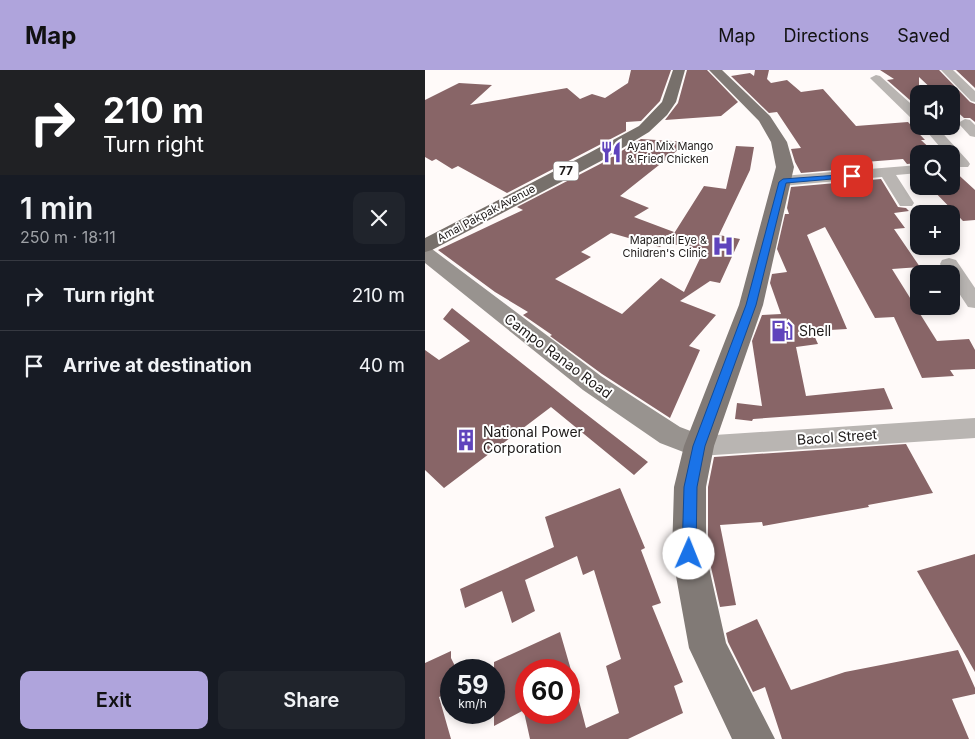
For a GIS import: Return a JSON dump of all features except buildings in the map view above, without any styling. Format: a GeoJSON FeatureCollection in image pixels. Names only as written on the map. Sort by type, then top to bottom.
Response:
{"type":"FeatureCollection","features":[{"type":"Feature","properties":{"kind":"highway","name":"Amai Pakpak Avenue"},"geometry":{"type":"LineString","coordinates":[[425,246],[595,157],[644,129],[662,112],[669,102],[679,70]]}},
{"type":"Feature","properties":{"kind":"main road"},"geometry":{"type":"LineString","coordinates":[[715,70],[765,119],[774,132],[783,153],[785,167],[783,182],[751,305],[699,446],[690,487],[689,554],[708,648],[754,739]]}},
{"type":"Feature","properties":{"kind":"main road","name":"Campo Ranao Road"},"geometry":{"type":"LineString","coordinates":[[425,253],[592,384],[670,435],[699,446]]}},
{"type":"Feature","properties":{"kind":"street"},"geometry":{"type":"LineString","coordinates":[[947,70],[975,98]]}},
{"type":"Feature","properties":{"kind":"street"},"geometry":{"type":"LineString","coordinates":[[877,78],[910,109]]}},
{"type":"Feature","properties":{"kind":"street"},"geometry":{"type":"LineString","coordinates":[[937,135],[967,165]]}},
{"type":"Feature","properties":{"kind":"street"},"geometry":{"type":"LineString","coordinates":[[783,182],[910,170]]}},
{"type":"Feature","properties":{"kind":"street"},"geometry":{"type":"LineString","coordinates":[[887,173],[906,203]]}},
{"type":"Feature","properties":{"kind":"street"},"geometry":{"type":"LineString","coordinates":[[949,264],[975,302]]}},
{"type":"Feature","properties":{"kind":"street","name":"Bacol Street"},"geometry":{"type":"LineString","coordinates":[[699,446],[975,428]]}},
{"type":"Feature","properties":{"kind":"place","name":"Ayah Mix Mango & Fried Chicken"},"geometry":{"type":"Point","coordinates":[611,152]}},
{"type":"Feature","properties":{"kind":"place","name":"Mapandi Eye & Children's Clinic"},"geometry":{"type":"Point","coordinates":[723,246]}},
{"type":"Feature","properties":{"kind":"place","name":"Shell"},"geometry":{"type":"Point","coordinates":[782,331]}},
{"type":"Feature","properties":{"kind":"place","name":"National Power Corporation"},"geometry":{"type":"Point","coordinates":[466,440]}},
{"type":"Feature","properties":{"kind":"route"},"geometry":{"type":"LineString","coordinates":[[689,554],[690,487],[699,446],[751,305],[783,182],[852,176]]}}]}
